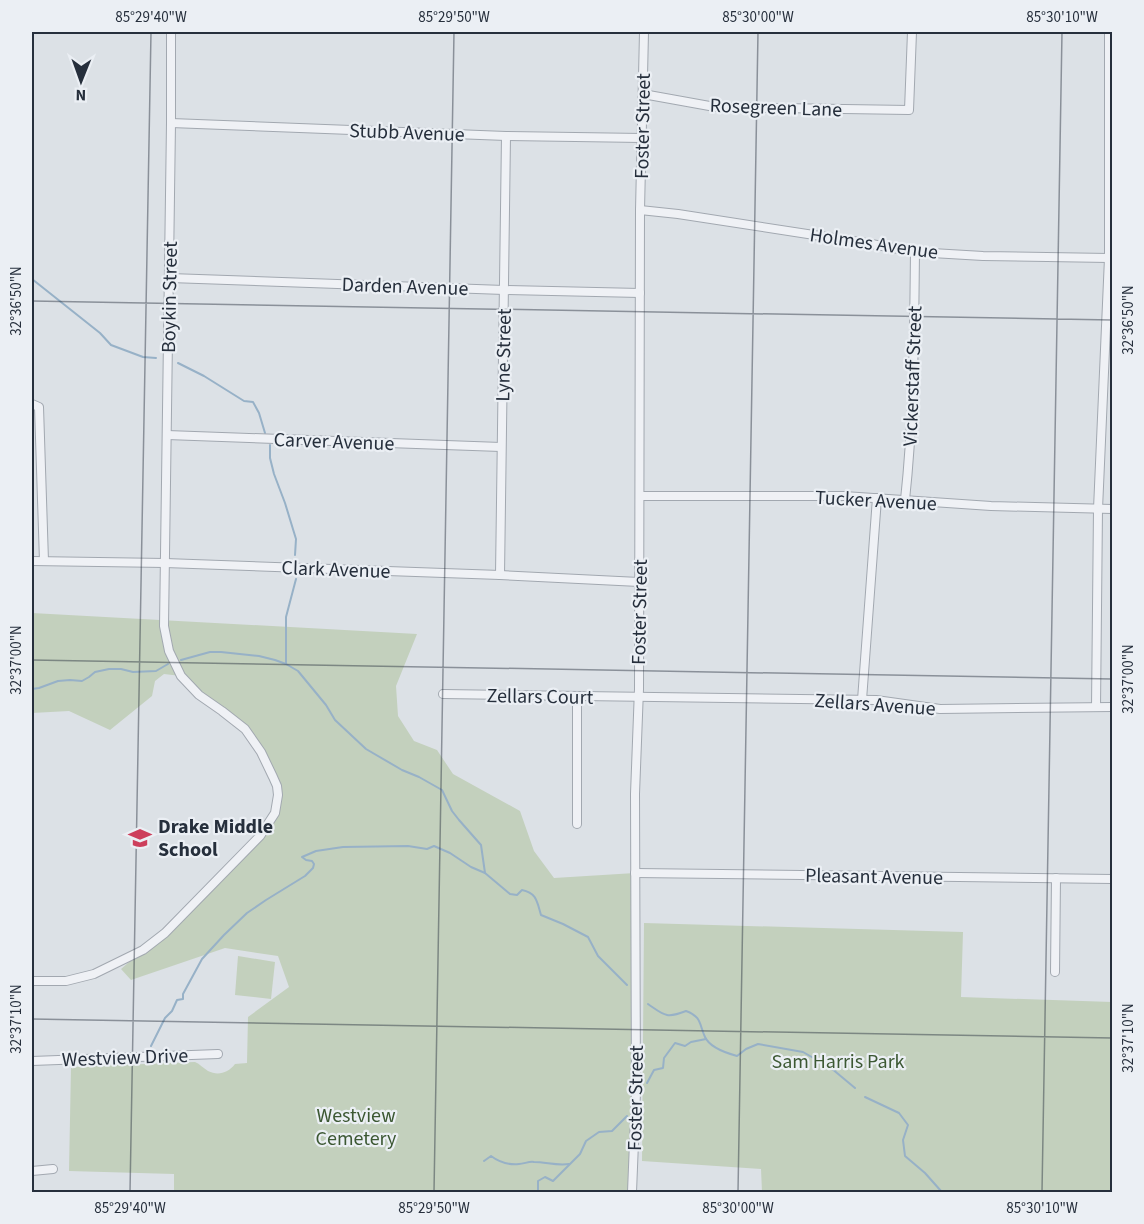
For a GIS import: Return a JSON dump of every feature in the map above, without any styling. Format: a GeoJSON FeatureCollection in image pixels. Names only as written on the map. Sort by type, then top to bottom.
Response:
{"type":"FeatureCollection","features":[{"type":"Feature","properties":{"kind":"street","name":"Boykin Street"},"geometry":{"type":"LineString","coordinates":[[32,981],[66,981],[94,974],[143,950],[165,933],[260,836],[275,813],[278,795],[277,786],[261,752],[245,729],[199,695],[181,676],[170,651],[164,626],[170,278],[171,32]]}},
{"type":"Feature","properties":{"kind":"street","name":"Foster Street"},"geometry":{"type":"LineString","coordinates":[[632,1192],[636,1093],[635,794],[640,496],[640,210],[644,32]]}},
{"type":"Feature","properties":{"kind":"street","name":"Rosegreen Lane"},"geometry":{"type":"LineString","coordinates":[[643,94],[715,107],[909,110],[912,32]]}},
{"type":"Feature","properties":{"kind":"street"},"geometry":{"type":"LineString","coordinates":[[1096,707],[1098,509],[1109,258],[1111,97],[1109,32]]}},
{"type":"Feature","properties":{"kind":"street","name":"Stubb Avenue"},"geometry":{"type":"LineString","coordinates":[[171,123],[506,136],[642,138]]}},
{"type":"Feature","properties":{"kind":"street","name":"Lyne Street"},"geometry":{"type":"LineString","coordinates":[[500,575],[506,136]]}},
{"type":"Feature","properties":{"kind":"street","name":"Holmes Avenue"},"geometry":{"type":"LineString","coordinates":[[640,210],[915,252],[1109,258]]}},
{"type":"Feature","properties":{"kind":"street","name":"Vickerstaff Street"},"geometry":{"type":"LineString","coordinates":[[905,500],[913,390],[915,252]]}},
{"type":"Feature","properties":{"kind":"street","name":"Darden Avenue"},"geometry":{"type":"LineString","coordinates":[[170,278],[640,293]]}},
{"type":"Feature","properties":{"kind":"street"},"geometry":{"type":"LineString","coordinates":[[32,404],[39,407],[44,561]]}},
{"type":"Feature","properties":{"kind":"street","name":"Carver Avenue"},"geometry":{"type":"LineString","coordinates":[[167,435],[501,447]]}},
{"type":"Feature","properties":{"kind":"street","name":"Tucker Avenue"},"geometry":{"type":"LineString","coordinates":[[640,496],[844,496],[991,506],[1113,509]]}},
{"type":"Feature","properties":{"kind":"street"},"geometry":{"type":"LineString","coordinates":[[862,700],[877,498]]}},
{"type":"Feature","properties":{"kind":"street","name":"Clark Avenue"},"geometry":{"type":"LineString","coordinates":[[32,561],[165,563],[639,582]]}},
{"type":"Feature","properties":{"kind":"street","name":"Zellars Court"},"geometry":{"type":"LineString","coordinates":[[443,694],[638,697]]}},
{"type":"Feature","properties":{"kind":"street"},"geometry":{"type":"LineString","coordinates":[[577,696],[577,824]]}},
{"type":"Feature","properties":{"kind":"street","name":"Zellars Avenue"},"geometry":{"type":"LineString","coordinates":[[638,697],[876,700],[940,709],[1113,707]]}},
{"type":"Feature","properties":{"kind":"street","name":"Pleasant Avenue"},"geometry":{"type":"LineString","coordinates":[[635,873],[1113,879]]}},
{"type":"Feature","properties":{"kind":"street"},"geometry":{"type":"LineString","coordinates":[[1055,972],[1056,878]]}},
{"type":"Feature","properties":{"kind":"street","name":"Westview Drive"},"geometry":{"type":"LineString","coordinates":[[32,1061],[218,1054]]}},
{"type":"Feature","properties":{"kind":"street"},"geometry":{"type":"LineString","coordinates":[[32,1171],[53,1169]]}},
{"type":"Feature","properties":{"kind":"green space","name":"Westview Cemetery"},"geometry":{"type":"Polygon","coordinates":[[[32,613],[417,634],[396,686],[398,716],[414,741],[437,750],[453,774],[520,811],[534,851],[554,878],[635,873],[632,1192],[174,1192],[174,1174],[69,1171],[71,1067],[195,1062],[212,1073],[223,1073],[235,1064],[247,1063],[248,1017],[289,987],[278,956],[225,948],[131,980],[121,969],[260,836],[275,813],[277,786],[245,730],[181,676],[164,674],[155,681],[152,696],[110,730],[69,711],[32,713],[32,613]]]}},
{"type":"Feature","properties":{"kind":"green space","name":"Sam Harris Park"},"geometry":{"type":"Polygon","coordinates":[[[644,923],[963,932],[961,997],[1112,1002],[1112,1192],[762,1192],[761,1169],[642,1161],[644,923]]]}},
{"type":"Feature","properties":{"kind":"green space"},"geometry":{"type":"Polygon","coordinates":[[[238,956],[275,962],[271,999],[235,995],[238,956]]]}},
{"type":"Feature","properties":{"kind":"waterway"},"geometry":{"type":"LineString","coordinates":[[32,279],[100,333],[111,345],[143,357],[156,358]]}},
{"type":"Feature","properties":{"kind":"waterway"},"geometry":{"type":"LineString","coordinates":[[178,363],[244,401],[253,402],[265,433]]}},
{"type":"Feature","properties":{"kind":"waterway"},"geometry":{"type":"LineString","coordinates":[[270,445],[274,474],[296,539],[295,555]]}},
{"type":"Feature","properties":{"kind":"waterway"},"geometry":{"type":"LineString","coordinates":[[296,579],[286,617],[286,664],[298,671],[326,705],[335,720],[366,749],[442,790],[452,811],[481,845],[485,873]]}},
{"type":"Feature","properties":{"kind":"waterway"},"geometry":{"type":"LineString","coordinates":[[181,660],[210,652],[221,652],[259,656],[286,664]]}},
{"type":"Feature","properties":{"kind":"waterway"},"geometry":{"type":"LineString","coordinates":[[32,689],[58,681],[82,681],[95,672],[109,669],[133,672],[156,671],[168,664]]}},
{"type":"Feature","properties":{"kind":"waterway"},"geometry":{"type":"LineString","coordinates":[[151,1046],[177,1000],[183,999],[183,994],[202,959],[224,935],[247,913],[305,876],[314,864],[302,857],[316,851],[343,847],[408,846],[427,849],[434,846],[450,853],[485,873],[510,894],[517,895],[522,890],[531,893],[536,899],[541,915],[588,937],[598,956],[627,985]]}},
{"type":"Feature","properties":{"kind":"waterway"},"geometry":{"type":"LineString","coordinates":[[648,1004],[666,1015],[686,1011],[691,1013],[699,1021],[707,1041],[723,1052],[737,1056],[758,1044],[803,1052],[831,1068],[855,1088]]}},
{"type":"Feature","properties":{"kind":"waterway"},"geometry":{"type":"LineString","coordinates":[[647,1083],[654,1070],[663,1068],[664,1058],[675,1043],[685,1046],[691,1042],[706,1039]]}},
{"type":"Feature","properties":{"kind":"waterway"},"geometry":{"type":"LineString","coordinates":[[865,1097],[899,1113],[908,1125],[903,1140],[905,1156],[941,1191],[945,1192]]}},
{"type":"Feature","properties":{"kind":"waterway"},"geometry":{"type":"LineString","coordinates":[[538,1192],[538,1181],[545,1177],[553,1181],[580,1154],[586,1141],[599,1132],[612,1131],[627,1116]]}},
{"type":"Feature","properties":{"kind":"waterway"},"geometry":{"type":"LineString","coordinates":[[484,1161],[491,1156],[512,1164],[532,1162],[569,1164]]}},
{"type":"Feature","properties":{"kind":"place","name":"Drake Middle School"},"geometry":{"type":"Point","coordinates":[140,838]}}]}
